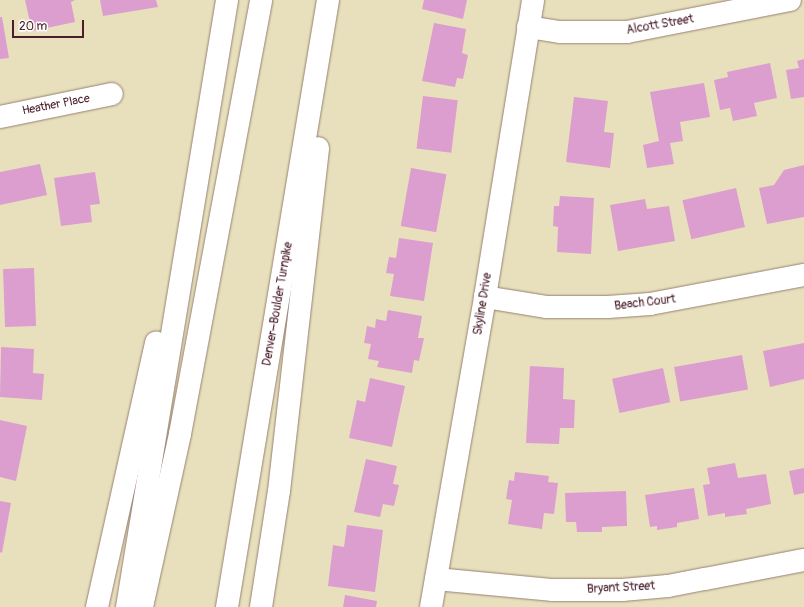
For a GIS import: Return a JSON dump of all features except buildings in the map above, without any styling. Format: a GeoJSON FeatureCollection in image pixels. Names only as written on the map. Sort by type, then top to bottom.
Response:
{"type":"FeatureCollection","features":[{"type":"Feature","properties":{"kind":"main road"},"geometry":{"type":"LineString","coordinates":[[127,607],[227,0]]}},
{"type":"Feature","properties":{"kind":"main road"},"geometry":{"type":"LineString","coordinates":[[142,607],[178,442],[261,0]]}},
{"type":"Feature","properties":{"kind":"main road","name":"Denver–Boulder Turnpike"},"geometry":{"type":"LineString","coordinates":[[227,607],[328,0]]}},
{"type":"Feature","properties":{"kind":"main road"},"geometry":{"type":"LineString","coordinates":[[261,607],[279,491],[336,0]]}},
{"type":"Feature","properties":{"kind":"main road","name":"Skyline Drive"},"geometry":{"type":"LineString","coordinates":[[431,607],[485,297],[533,0]]}},
{"type":"Feature","properties":{"kind":"main road","name":"Alcott Street"},"geometry":{"type":"LineString","coordinates":[[528,27],[560,32],[627,32],[790,0]]}},
{"type":"Feature","properties":{"kind":"main road"},"geometry":{"type":"LineString","coordinates":[[97,607],[213,86]]}},
{"type":"Feature","properties":{"kind":"main road","name":"Heather Place"},"geometry":{"type":"LineString","coordinates":[[0,117],[112,94]]}},
{"type":"Feature","properties":{"kind":"main road","name":"Beach Court"},"geometry":{"type":"LineString","coordinates":[[485,297],[547,307],[608,308],[650,304],[804,275]]}},
{"type":"Feature","properties":{"kind":"main road","name":"Bryant Street"},"geometry":{"type":"LineString","coordinates":[[436,579],[553,590],[622,590],[705,580],[804,560]]}}]}
